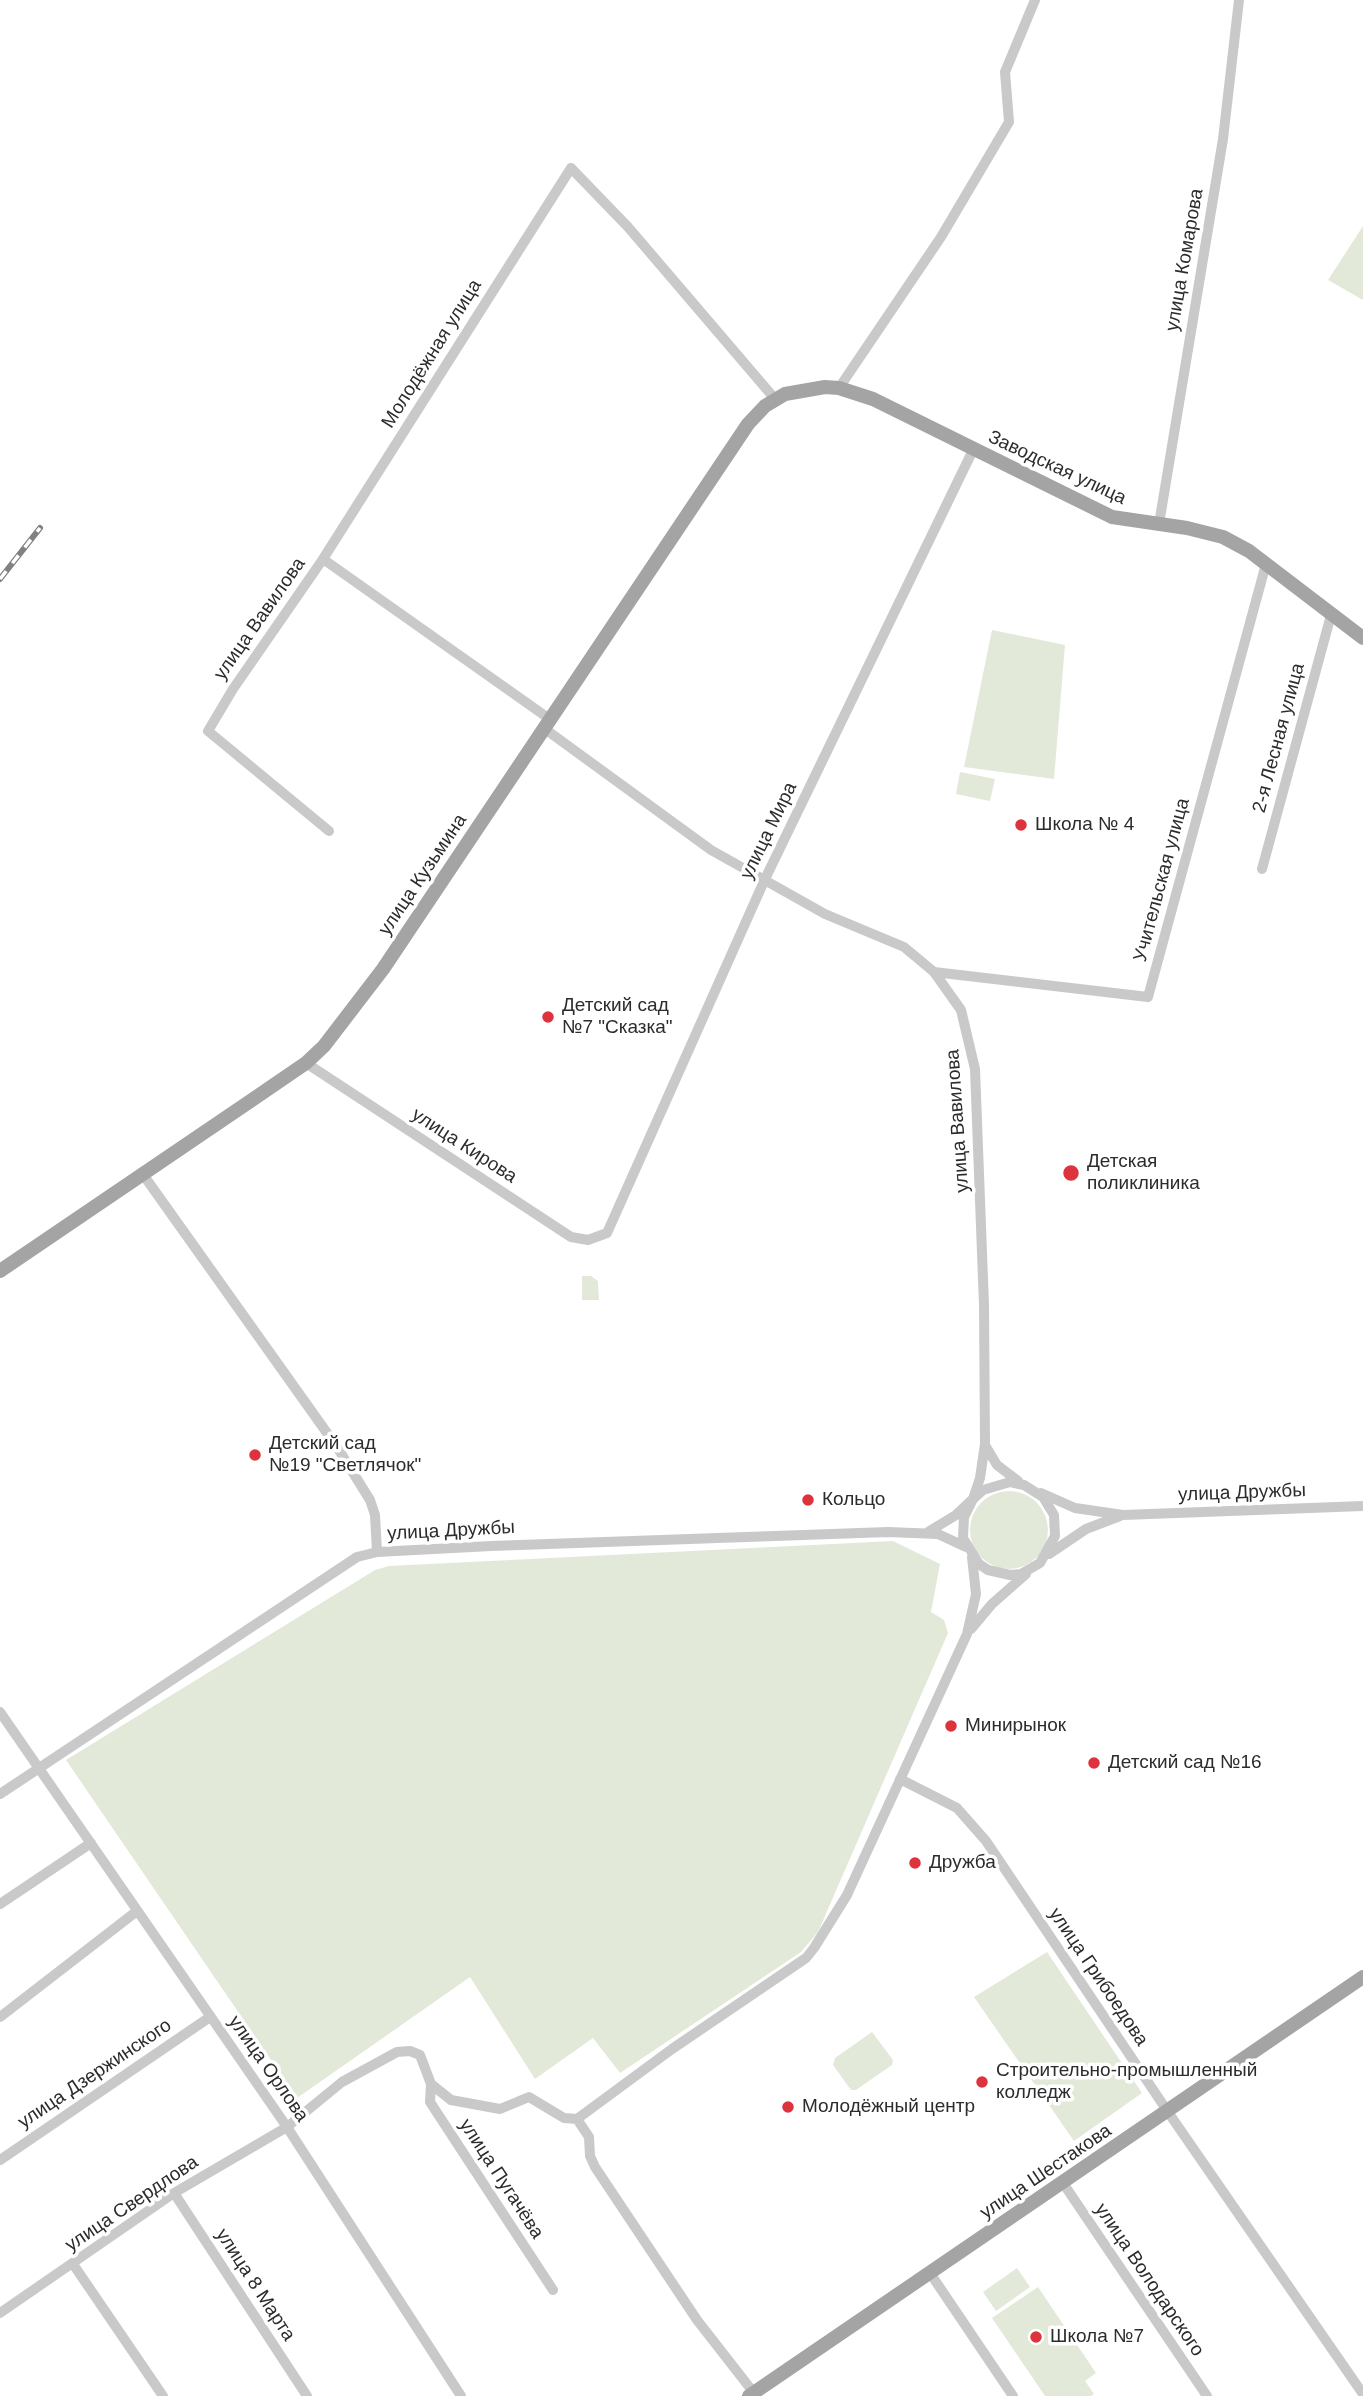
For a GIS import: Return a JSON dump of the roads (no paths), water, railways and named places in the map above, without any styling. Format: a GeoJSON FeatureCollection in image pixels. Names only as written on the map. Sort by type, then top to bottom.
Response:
{"type":"FeatureCollection","features":[{"type":"Feature","properties":{"kind":"main road","name":"Заводская улица"},"geometry":{"type":"LineString","coordinates":[[775,399],[809,388],[839,388],[873,399],[1112,517],[1223,537],[1266,564],[1363,638]]}},
{"type":"Feature","properties":{"kind":"main road","name":"улица Кузьмина"},"geometry":{"type":"LineString","coordinates":[[0,1271],[306,1062],[351,1014],[548,725],[748,424],[775,399]]}},
{"type":"Feature","properties":{"kind":"main road","name":"улица Шестакова"},"geometry":{"type":"LineString","coordinates":[[751,2394],[1363,1978]]}},
{"type":"Feature","properties":{"kind":"street"},"geometry":{"type":"LineString","coordinates":[[839,388],[941,237],[1009,122],[1005,72],[1035,0]]}},
{"type":"Feature","properties":{"kind":"street","name":"улица Комарова"},"geometry":{"type":"LineString","coordinates":[[1159,524],[1223,139],[1239,0]]}},
{"type":"Feature","properties":{"kind":"street","name":"Молодёжная улица"},"geometry":{"type":"LineString","coordinates":[[323,559],[571,168],[628,227],[775,399]]}},
{"type":"Feature","properties":{"kind":"street","name":"улица Мира"},"geometry":{"type":"LineString","coordinates":[[607,1233],[765,879],[973,450]]}},
{"type":"Feature","properties":{"kind":"street","name":"улица Вавилова"},"geometry":{"type":"LineString","coordinates":[[330,831],[208,731],[233,689],[323,559],[548,725],[711,850],[825,914],[904,947],[934,972],[961,1010],[975,1069],[984,1305],[985,1444],[981,1478],[973,1499]]}},
{"type":"Feature","properties":{"kind":"street","name":"Учительская улица"},"geometry":{"type":"LineString","coordinates":[[934,972],[1148,997],[1266,564]]}},
{"type":"Feature","properties":{"kind":"street","name":"2-я Лесная улица"},"geometry":{"type":"LineString","coordinates":[[1262,869],[1331,615]]}},
{"type":"Feature","properties":{"kind":"street","name":"улица Кирова"},"geometry":{"type":"LineString","coordinates":[[306,1062],[571,1237],[588,1240],[607,1233]]}},
{"type":"Feature","properties":{"kind":"street"},"geometry":{"type":"LineString","coordinates":[[142,1173],[337,1447],[370,1500],[375,1515],[377,1552]]}},
{"type":"Feature","properties":{"kind":"street"},"geometry":{"type":"LineString","coordinates":[[985,1444],[997,1465],[1024,1485],[1075,1508],[1123,1515]]}},
{"type":"Feature","properties":{"kind":"street"},"geometry":{"type":"LineString","coordinates":[[928,1532],[956,1515],[973,1499],[996,1484],[1024,1485]]}},
{"type":"Feature","properties":{"kind":"street"},"geometry":{"type":"LineString","coordinates":[[1035,1490],[1049,1506],[1055,1525],[1047,1555]]}},
{"type":"Feature","properties":{"kind":"street"},"geometry":{"type":"LineString","coordinates":[[751,2394],[697,2320],[595,2167],[590,2156],[589,2137],[577,2119],[806,1958],[847,1895],[967,1634],[976,1594],[964,1517],[973,1499]]}},
{"type":"Feature","properties":{"kind":"street","name":"улица Дружбы"},"geometry":{"type":"LineString","coordinates":[[1123,1515],[1363,1506]]}},
{"type":"Feature","properties":{"kind":"street"},"geometry":{"type":"LineString","coordinates":[[967,1634],[992,1604],[1047,1555],[1086,1529],[1123,1515]]}},
{"type":"Feature","properties":{"kind":"street"},"geometry":{"type":"LineString","coordinates":[[928,1532],[969,1552],[979,1564],[999,1574],[1021,1574],[1032,1569]]}},
{"type":"Feature","properties":{"kind":"street","name":"улица Дружбы"},"geometry":{"type":"LineString","coordinates":[[0,1794],[338,1567],[357,1557],[377,1552],[928,1532]]}},
{"type":"Feature","properties":{"kind":"street","name":"улица Орлова"},"geometry":{"type":"LineString","coordinates":[[0,1713],[287,2127],[461,2396]]}},
{"type":"Feature","properties":{"kind":"street","name":"улица Грибоедова"},"geometry":{"type":"LineString","coordinates":[[900,1779],[957,1808],[972,1823],[1363,2394]]}},
{"type":"Feature","properties":{"kind":"street"},"geometry":{"type":"LineString","coordinates":[[0,1904],[90,1843]]}},
{"type":"Feature","properties":{"kind":"street"},"geometry":{"type":"LineString","coordinates":[[0,2017],[137,1911]]}},
{"type":"Feature","properties":{"kind":"street","name":"улица Дзержинского"},"geometry":{"type":"LineString","coordinates":[[0,2160],[210,2017]]}},
{"type":"Feature","properties":{"kind":"street","name":"улица Пугачёва"},"geometry":{"type":"LineString","coordinates":[[287,2127],[342,2082],[397,2052],[410,2051],[420,2055],[431,2084],[430,2102],[553,2290]]}},
{"type":"Feature","properties":{"kind":"street","name":"улица Пугачёва"},"geometry":{"type":"LineString","coordinates":[[431,2084],[451,2100],[468,2105],[500,2109],[529,2097],[554,2109],[565,2118],[577,2119]]}},
{"type":"Feature","properties":{"kind":"street","name":"улица Свердлова"},"geometry":{"type":"LineString","coordinates":[[0,2313],[174,2193],[287,2127]]}},
{"type":"Feature","properties":{"kind":"street","name":"улица Володарского"},"geometry":{"type":"LineString","coordinates":[[1063,2183],[1207,2396]]}},
{"type":"Feature","properties":{"kind":"street","name":"улица 8 Марта"},"geometry":{"type":"LineString","coordinates":[[174,2193],[307,2396]]}},
{"type":"Feature","properties":{"kind":"street"},"geometry":{"type":"LineString","coordinates":[[74,2264],[163,2396]]}},
{"type":"Feature","properties":{"kind":"street"},"geometry":{"type":"LineString","coordinates":[[930,2273],[1013,2396]]}},
{"type":"Feature","properties":{"kind":"railway"},"geometry":{"type":"LineString","coordinates":[[0,579],[40,528]]}},
{"type":"Feature","properties":{"kind":"place","name":"Школа № 4"},"geometry":{"type":"Point","coordinates":[1021,825]}},
{"type":"Feature","properties":{"kind":"place","name":"Детский сад №7 \"Сказка\""},"geometry":{"type":"Point","coordinates":[548,1017]}},
{"type":"Feature","properties":{"kind":"place","name":"Детская поликлиника"},"geometry":{"type":"Point","coordinates":[1071,1173]}},
{"type":"Feature","properties":{"kind":"place","name":"Детский сад №19 \"Светлячок\""},"geometry":{"type":"Point","coordinates":[255,1455]}},
{"type":"Feature","properties":{"kind":"place","name":"Кольцо"},"geometry":{"type":"Point","coordinates":[808,1500]}},
{"type":"Feature","properties":{"kind":"place","name":"Минирынок"},"geometry":{"type":"Point","coordinates":[951,1726]}},
{"type":"Feature","properties":{"kind":"place","name":"Детский сад №16"},"geometry":{"type":"Point","coordinates":[1094,1763]}},
{"type":"Feature","properties":{"kind":"place","name":"Дружба"},"geometry":{"type":"Point","coordinates":[915,1863]}},
{"type":"Feature","properties":{"kind":"place","name":"Строительно-промышленный колледж"},"geometry":{"type":"Point","coordinates":[982,2082]}},
{"type":"Feature","properties":{"kind":"place","name":"Молодёжный центр"},"geometry":{"type":"Point","coordinates":[788,2107]}},
{"type":"Feature","properties":{"kind":"place","name":"Школа №7"},"geometry":{"type":"Point","coordinates":[1036,2337]}}]}
